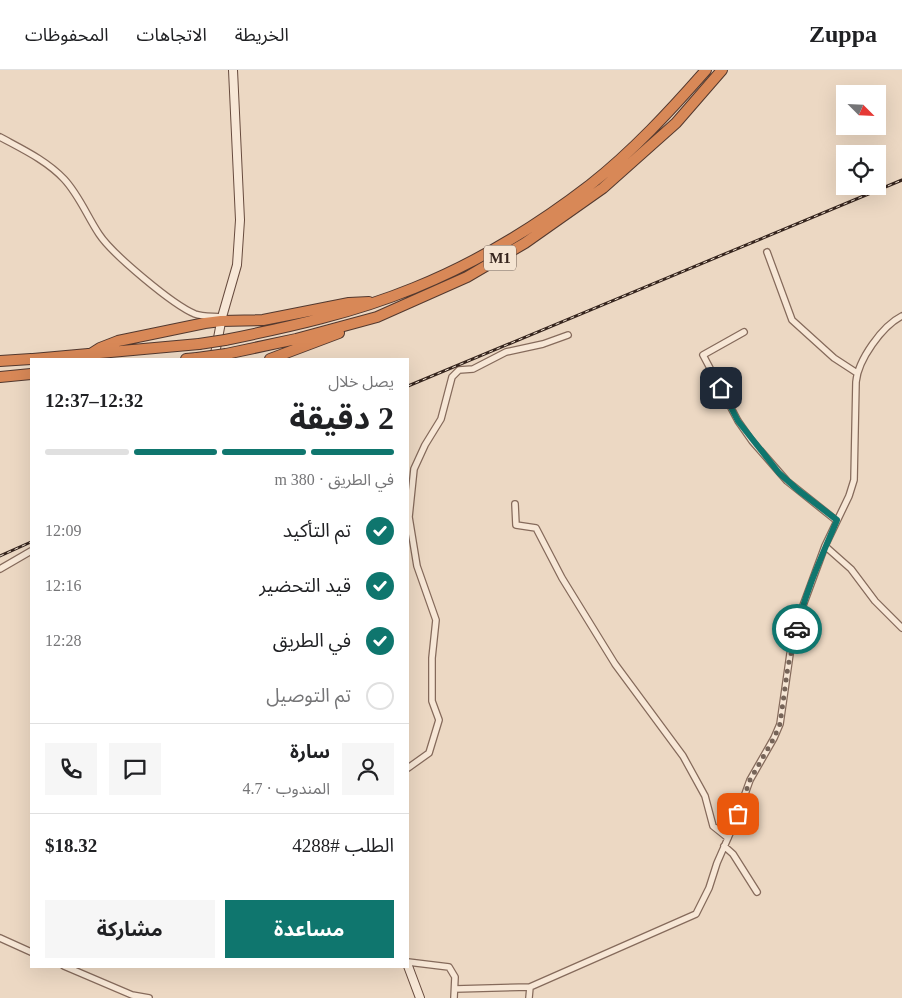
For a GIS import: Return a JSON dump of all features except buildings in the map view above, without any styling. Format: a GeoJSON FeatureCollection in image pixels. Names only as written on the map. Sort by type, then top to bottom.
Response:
{"type":"FeatureCollection","features":[{"type":"Feature","properties":{"kind":"highway","name":"M1"},"geometry":{"type":"LineString","coordinates":[[46,358],[225,340],[356,310],[415,288],[464,265],[521,233],[574,196],[613,165],[662,119],[706,70]]}},
{"type":"Feature","properties":{"kind":"highway","name":"M1"},"geometry":{"type":"LineString","coordinates":[[192,358],[226,354],[296,339],[377,317],[467,277],[525,243],[603,188],[676,123],[722,70]]}},
{"type":"Feature","properties":{"kind":"highway"},"geometry":{"type":"LineString","coordinates":[[89,355],[100,348],[118,341],[222,319],[263,320],[349,303],[375,302]]}},
{"type":"Feature","properties":{"kind":"highway"},"geometry":{"type":"LineString","coordinates":[[273,358],[343,332],[377,317]]}},
{"type":"Feature","properties":{"kind":"highway","name":"M1"},"geometry":{"type":"LineString","coordinates":[[0,361],[30,359]]}},
{"type":"Feature","properties":{"kind":"highway"},"geometry":{"type":"LineString","coordinates":[[0,377],[30,374]]}},
{"type":"Feature","properties":{"kind":"street"},"geometry":{"type":"LineString","coordinates":[[214,358],[222,319],[237,265],[240,220],[233,70]]}},
{"type":"Feature","properties":{"kind":"street"},"geometry":{"type":"LineString","coordinates":[[0,137],[45,163],[64,179],[84,207],[99,234],[117,254],[160,290],[182,307],[197,314],[222,319]]}},
{"type":"Feature","properties":{"kind":"street"},"geometry":{"type":"LineString","coordinates":[[767,252],[792,320],[834,358],[857,373]]}},
{"type":"Feature","properties":{"kind":"street"},"geometry":{"type":"LineString","coordinates":[[455,989],[530,987],[696,914],[706,895],[750,780],[780,724],[792,644],[801,611],[825,546],[849,496],[854,480],[857,373],[867,352],[901,318]]}},
{"type":"Feature","properties":{"kind":"street"},"geometry":{"type":"LineString","coordinates":[[744,332],[703,355],[738,421],[752,441],[787,481],[837,520]]}},
{"type":"Feature","properties":{"kind":"street"},"geometry":{"type":"LineString","coordinates":[[409,767],[429,753],[439,720],[432,701],[432,658],[436,620],[417,566],[409,517],[414,469],[425,445],[441,420],[452,377],[459,370],[473,369],[506,352],[543,344],[568,335]]}},
{"type":"Feature","properties":{"kind":"street"},"geometry":{"type":"LineString","coordinates":[[515,504],[516,525],[536,528],[562,578],[615,664],[683,756],[705,796],[713,826],[728,838]]}},
{"type":"Feature","properties":{"kind":"street"},"geometry":{"type":"LineString","coordinates":[[825,546],[851,569],[875,601],[902,628]]}},
{"type":"Feature","properties":{"kind":"street"},"geometry":{"type":"LineString","coordinates":[[0,569],[30,552]]}},
{"type":"Feature","properties":{"kind":"street"},"geometry":{"type":"LineString","coordinates":[[724,846],[733,854],[757,892]]}},
{"type":"Feature","properties":{"kind":"street"},"geometry":{"type":"LineString","coordinates":[[0,938],[30,952]]}},
{"type":"Feature","properties":{"kind":"street"},"geometry":{"type":"LineString","coordinates":[[409,962],[449,967],[455,977],[454,998]]}},
{"type":"Feature","properties":{"kind":"street"},"geometry":{"type":"LineString","coordinates":[[69,968],[132,995],[149,998]]}},
{"type":"Feature","properties":{"kind":"street"},"geometry":{"type":"LineString","coordinates":[[409,968],[420,998]]}},
{"type":"Feature","properties":{"kind":"street"},"geometry":{"type":"LineString","coordinates":[[529,998],[530,987]]}},
{"type":"Feature","properties":{"kind":"railway"},"geometry":{"type":"LineString","coordinates":[[409,386],[902,180]]}},
{"type":"Feature","properties":{"kind":"railway"},"geometry":{"type":"LineString","coordinates":[[0,556],[30,542]]}},
{"type":"Feature","properties":{"kind":"way so far"},"geometry":{"type":"LineString","coordinates":[[738,814],[756,766],[774,738],[782,718],[790,654],[797,629]]}},
{"type":"Feature","properties":{"kind":"route"},"geometry":{"type":"LineString","coordinates":[[721,388],[738,421],[779,473],[837,520],[812,581],[801,611],[797,629]]}}]}
